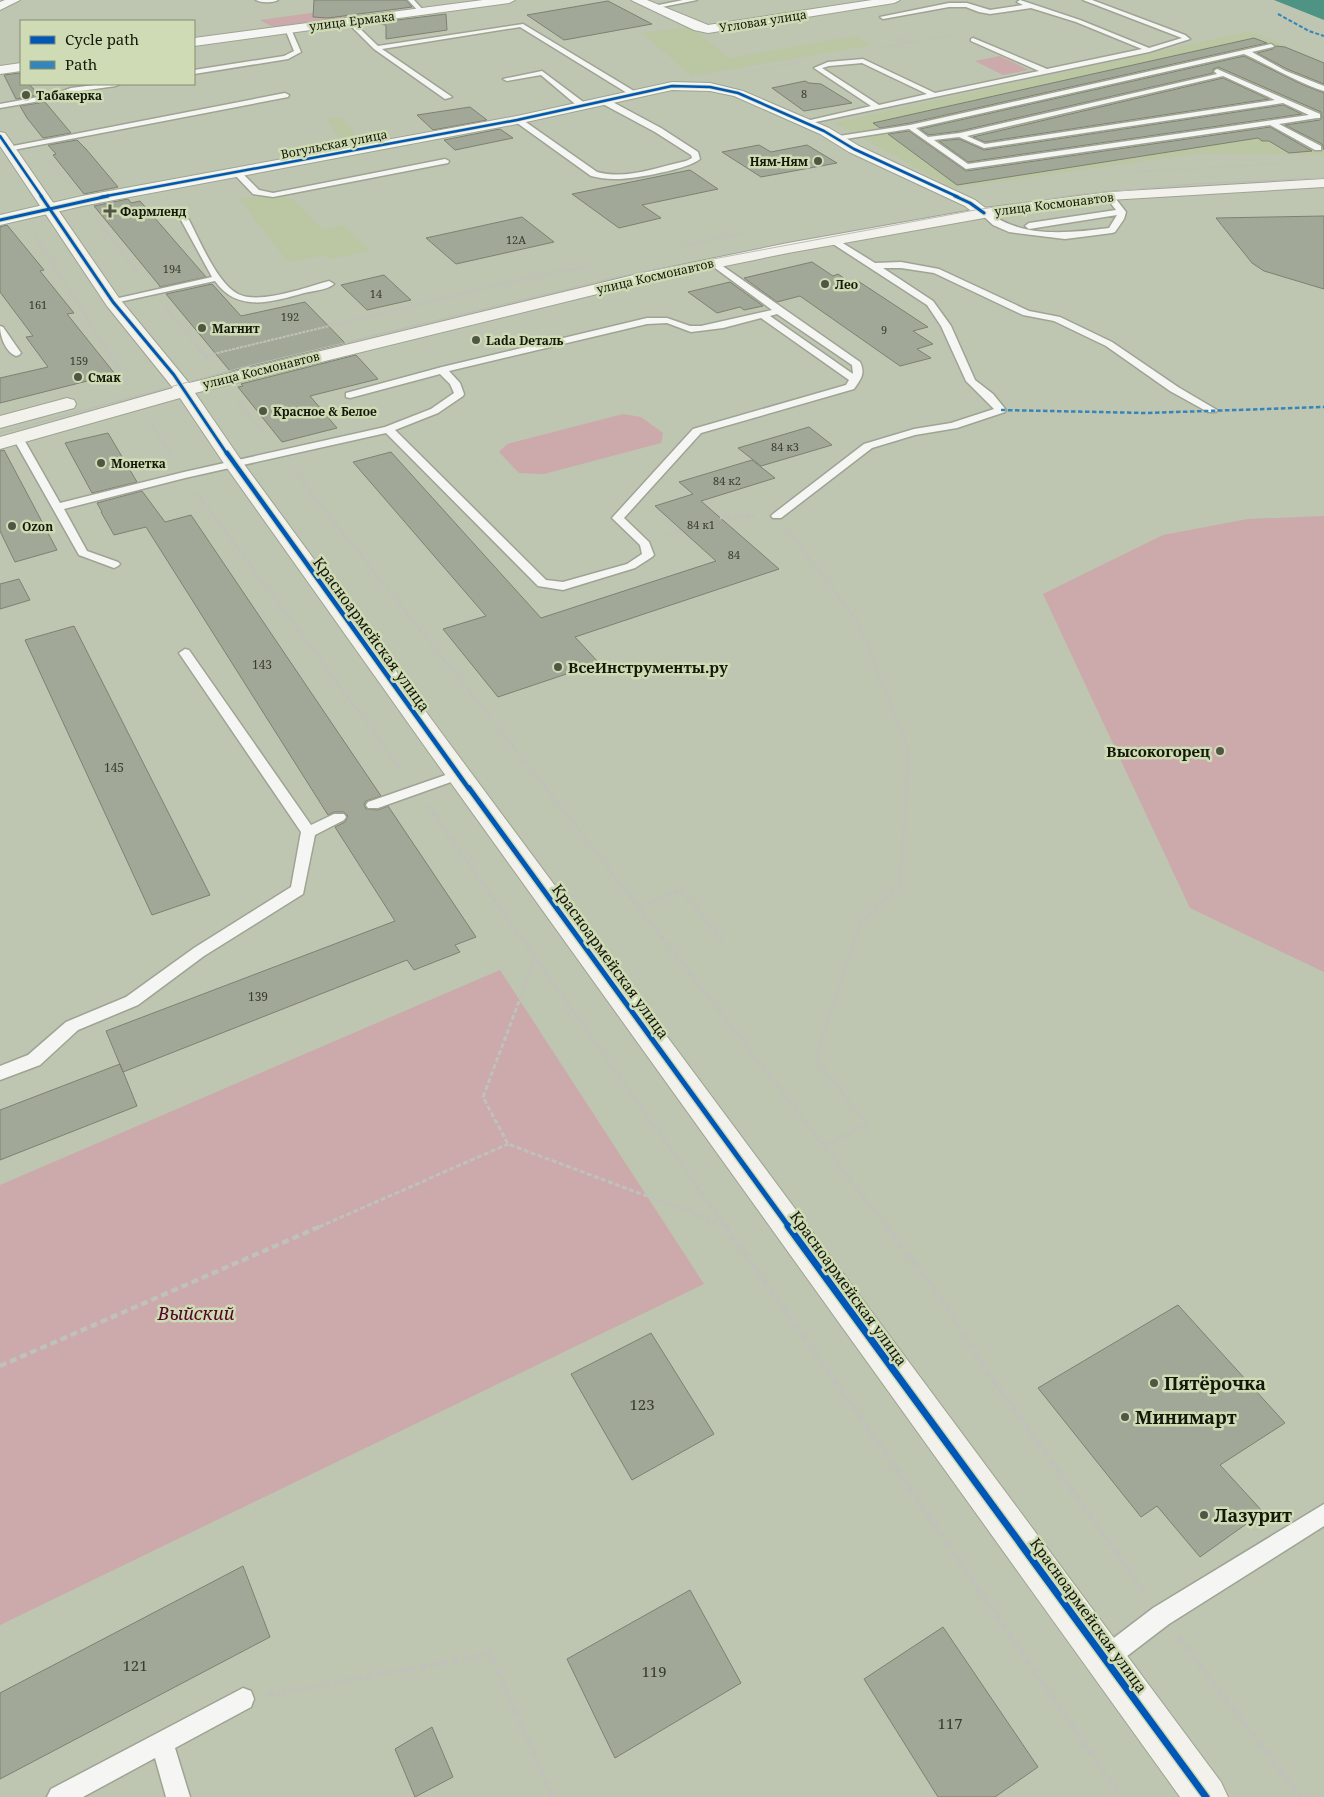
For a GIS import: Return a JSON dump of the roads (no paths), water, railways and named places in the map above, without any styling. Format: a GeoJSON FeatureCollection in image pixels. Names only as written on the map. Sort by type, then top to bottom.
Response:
{"type":"FeatureCollection","features":[{"type":"Feature","properties":{"kind":"main road","name":"Красноармейская улица"},"geometry":{"type":"LineString","coordinates":[[4,143],[113,302],[184,379],[234,464],[918,1405],[1106,1658],[1206,1797]]}},
{"type":"Feature","properties":{"kind":"main road"},"geometry":{"type":"LineString","coordinates":[[1296,169],[1324,169]]}},
{"type":"Feature","properties":{"kind":"main road","name":"улица Космонавтов"},"geometry":{"type":"LineString","coordinates":[[271,352],[630,266],[970,203],[1093,184],[1162,177]]}},
{"type":"Feature","properties":{"kind":"main road","name":"улица Космонавтов"},"geometry":{"type":"LineString","coordinates":[[9,440],[184,379],[221,380],[642,278],[714,263],[984,213],[1109,196],[1324,183]]}},
{"type":"Feature","properties":{"kind":"main road"},"geometry":{"type":"LineString","coordinates":[[0,422],[84,400]]}},
{"type":"Feature","properties":{"kind":"street"},"geometry":{"type":"LineString","coordinates":[[0,7],[14,0]]}},
{"type":"Feature","properties":{"kind":"street","name":"улица Ермака"},"geometry":{"type":"LineString","coordinates":[[195,42],[510,0]]}},
{"type":"Feature","properties":{"kind":"street","name":"Угловая улица"},"geometry":{"type":"LineString","coordinates":[[637,0],[698,27],[718,29],[894,0]]}},
{"type":"Feature","properties":{"kind":"street"},"geometry":{"type":"LineString","coordinates":[[0,70],[20,67]]}},
{"type":"Feature","properties":{"kind":"street","name":"Вогульская улица"},"geometry":{"type":"LineString","coordinates":[[0,220],[82,201],[517,120],[672,86],[698,86],[726,90],[747,97],[765,107],[806,122],[839,138],[854,149],[970,203],[984,213]]}},
{"type":"Feature","properties":{"kind":"lane"},"geometry":{"type":"LineString","coordinates":[[259,0],[275,0]]}},
{"type":"Feature","properties":{"kind":"lane"},"geometry":{"type":"LineString","coordinates":[[411,0],[422,12]]}},
{"type":"Feature","properties":{"kind":"lane"},"geometry":{"type":"LineString","coordinates":[[652,7],[694,0]]}},
{"type":"Feature","properties":{"kind":"lane"},"geometry":{"type":"LineString","coordinates":[[1014,0],[1078,21],[1149,50]]}},
{"type":"Feature","properties":{"kind":"lane"},"geometry":{"type":"LineString","coordinates":[[806,122],[1047,72],[1187,40],[1183,36],[1086,0]]}},
{"type":"Feature","properties":{"kind":"lane"},"geometry":{"type":"LineString","coordinates":[[883,17],[949,5],[967,5],[981,12],[1029,6]]}},
{"type":"Feature","properties":{"kind":"lane"},"geometry":{"type":"LineString","coordinates":[[349,21],[376,48],[448,97]]}},
{"type":"Feature","properties":{"kind":"lane"},"geometry":{"type":"LineString","coordinates":[[376,48],[521,25],[635,94]]}},
{"type":"Feature","properties":{"kind":"lane"},"geometry":{"type":"LineString","coordinates":[[195,72],[286,58],[298,52],[288,29]]}},
{"type":"Feature","properties":{"kind":"lane"},"geometry":{"type":"LineString","coordinates":[[973,40],[1047,72]]}},
{"type":"Feature","properties":{"kind":"lane"},"geometry":{"type":"LineString","coordinates":[[839,138],[910,127],[1271,46]]}},
{"type":"Feature","properties":{"kind":"lane"},"geometry":{"type":"LineString","coordinates":[[1245,52],[1268,62],[1284,72],[1324,89]]}},
{"type":"Feature","properties":{"kind":"lane"},"geometry":{"type":"LineString","coordinates":[[879,108],[817,68],[828,64],[862,61],[934,95]]}},
{"type":"Feature","properties":{"kind":"lane"},"geometry":{"type":"LineString","coordinates":[[1198,62],[1320,117]]}},
{"type":"Feature","properties":{"kind":"lane"},"geometry":{"type":"LineString","coordinates":[[507,79],[542,73],[583,106]]}},
{"type":"Feature","properties":{"kind":"lane"},"geometry":{"type":"LineString","coordinates":[[927,139],[960,135],[1225,74]]}},
{"type":"Feature","properties":{"kind":"lane"},"geometry":{"type":"LineString","coordinates":[[0,106],[57,96],[71,90],[108,85]]}},
{"type":"Feature","properties":{"kind":"lane"},"geometry":{"type":"LineString","coordinates":[[4,143],[36,144],[285,95]]}},
{"type":"Feature","properties":{"kind":"lane"},"geometry":{"type":"LineString","coordinates":[[517,120],[594,174],[604,178],[619,178],[696,159],[695,154],[658,130],[604,101]]}},
{"type":"Feature","properties":{"kind":"lane"},"geometry":{"type":"LineString","coordinates":[[960,135],[984,146],[1283,101]]}},
{"type":"Feature","properties":{"kind":"lane"},"geometry":{"type":"LineString","coordinates":[[910,127],[966,167],[1320,117]]}},
{"type":"Feature","properties":{"kind":"lane"},"geometry":{"type":"LineString","coordinates":[[1272,123],[1318,148]]}},
{"type":"Feature","properties":{"kind":"lane"},"geometry":{"type":"LineString","coordinates":[[237,173],[256,192],[273,195],[445,161]]}},
{"type":"Feature","properties":{"kind":"lane"},"geometry":{"type":"LineString","coordinates":[[1109,196],[1122,212]]}},
{"type":"Feature","properties":{"kind":"lane"},"geometry":{"type":"LineString","coordinates":[[984,213],[996,224],[1009,229],[1065,236],[1112,230],[1120,219],[1122,212]]}},
{"type":"Feature","properties":{"kind":"lane"},"geometry":{"type":"LineString","coordinates":[[1009,229],[1122,212]]}},
{"type":"Feature","properties":{"kind":"lane"},"geometry":{"type":"LineString","coordinates":[[185,220],[217,278],[233,295],[246,299],[262,299],[329,284]]}},
{"type":"Feature","properties":{"kind":"lane"},"geometry":{"type":"LineString","coordinates":[[777,516],[868,446],[914,432],[953,426],[1001,410],[989,396],[971,381],[946,326],[930,303],[833,240]]}},
{"type":"Feature","properties":{"kind":"lane"},"geometry":{"type":"LineString","coordinates":[[388,429],[542,583],[562,586],[632,566],[648,555],[645,544],[618,518],[697,431],[850,387],[856,380],[859,372],[857,364],[779,311],[714,263]]}},
{"type":"Feature","properties":{"kind":"lane"},"geometry":{"type":"LineString","coordinates":[[872,266],[901,265],[936,271],[1026,313],[1057,319],[1109,344],[1174,389],[1212,410]]}},
{"type":"Feature","properties":{"kind":"lane"},"geometry":{"type":"LineString","coordinates":[[113,302],[217,278]]}},
{"type":"Feature","properties":{"kind":"lane"},"geometry":{"type":"LineString","coordinates":[[350,395],[442,370],[647,321],[658,319],[672,321],[679,326],[689,329],[704,328],[779,311]]}},
{"type":"Feature","properties":{"kind":"lane"},"geometry":{"type":"LineString","coordinates":[[762,315],[856,380]]}},
{"type":"Feature","properties":{"kind":"lane"},"geometry":{"type":"LineString","coordinates":[[0,329],[16,353]]}},
{"type":"Feature","properties":{"kind":"lane"},"geometry":{"type":"LineString","coordinates":[[58,507],[184,475],[388,429],[437,411],[459,394],[455,383],[442,370]]}},
{"type":"Feature","properties":{"kind":"lane"},"geometry":{"type":"LineString","coordinates":[[9,440],[58,507],[83,553],[114,564]]}},
{"type":"Feature","properties":{"kind":"lane"},"geometry":{"type":"LineString","coordinates":[[0,1072],[34,1060],[72,1026],[132,1001],[199,952],[298,890],[308,832],[185,653]]}},
{"type":"Feature","properties":{"kind":"lane"},"geometry":{"type":"LineString","coordinates":[[373,805],[460,774]]}},
{"type":"Feature","properties":{"kind":"lane"},"geometry":{"type":"LineString","coordinates":[[308,832],[339,817]]}},
{"type":"Feature","properties":{"kind":"lane"},"geometry":{"type":"LineString","coordinates":[[1106,1658],[1161,1616],[1324,1514]]}},
{"type":"Feature","properties":{"kind":"lane"},"geometry":{"type":"LineString","coordinates":[[60,1797],[243,1699]]}},
{"type":"Feature","properties":{"kind":"lane"},"geometry":{"type":"LineString","coordinates":[[162,1742],[178,1797]]}},
{"type":"Feature","properties":{"kind":"water"},"geometry":{"type":"Polygon","coordinates":[[[1274,0],[1324,0],[1324,20],[1274,0]]]}},
{"type":"Feature","properties":{"kind":"tram line"},"geometry":{"type":"LineString","coordinates":[[0,433],[240,368],[617,277],[975,210],[1074,195],[1193,184],[1324,178]]}},
{"type":"Feature","properties":{"kind":"place","name":"Табакерка"},"geometry":{"type":"Point","coordinates":[26,95]}},
{"type":"Feature","properties":{"kind":"place","name":"Ням-Ням"},"geometry":{"type":"Point","coordinates":[818,161]}},
{"type":"Feature","properties":{"kind":"place","name":"Фармленд"},"geometry":{"type":"Point","coordinates":[110,211]}},
{"type":"Feature","properties":{"kind":"place","name":"Лео"},"geometry":{"type":"Point","coordinates":[825,284]}},
{"type":"Feature","properties":{"kind":"place","name":"Магнит"},"geometry":{"type":"Point","coordinates":[202,328]}},
{"type":"Feature","properties":{"kind":"place","name":"Lada Dеталь"},"geometry":{"type":"Point","coordinates":[476,340]}},
{"type":"Feature","properties":{"kind":"place","name":"Смак"},"geometry":{"type":"Point","coordinates":[78,377]}},
{"type":"Feature","properties":{"kind":"place","name":"Красное & Белое"},"geometry":{"type":"Point","coordinates":[263,411]}},
{"type":"Feature","properties":{"kind":"place","name":"Монетка"},"geometry":{"type":"Point","coordinates":[101,463]}},
{"type":"Feature","properties":{"kind":"place","name":"Ozon"},"geometry":{"type":"Point","coordinates":[12,526]}},
{"type":"Feature","properties":{"kind":"place","name":"ВсеИнструменты.ру"},"geometry":{"type":"Point","coordinates":[558,667]}},
{"type":"Feature","properties":{"kind":"place","name":"Высокогорец"},"geometry":{"type":"Point","coordinates":[1220,751]}},
{"type":"Feature","properties":{"kind":"place","name":"Пятёрочка"},"geometry":{"type":"Point","coordinates":[1154,1383]}},
{"type":"Feature","properties":{"kind":"place","name":"Минимарт"},"geometry":{"type":"Point","coordinates":[1125,1417]}},
{"type":"Feature","properties":{"kind":"place","name":"Лазурит"},"geometry":{"type":"Point","coordinates":[1204,1515]}},
{"type":"Feature","properties":{"kind":"park label","name":"Выйский"},"geometry":{"type":"Point","coordinates":[196,1313]}}]}
